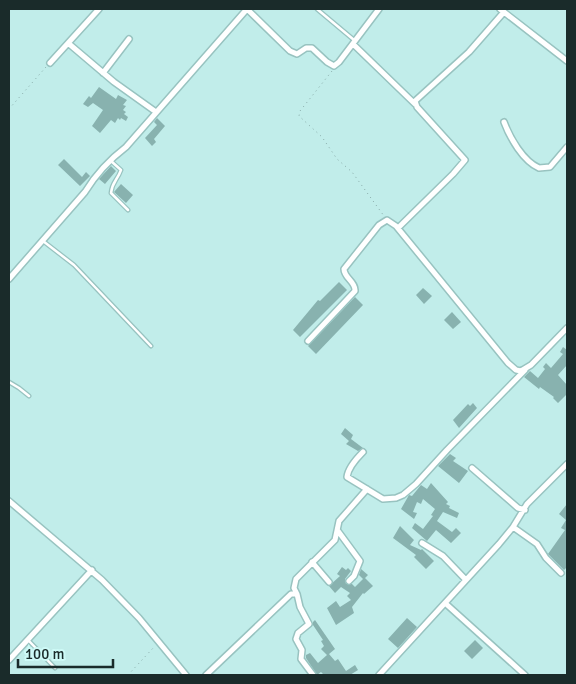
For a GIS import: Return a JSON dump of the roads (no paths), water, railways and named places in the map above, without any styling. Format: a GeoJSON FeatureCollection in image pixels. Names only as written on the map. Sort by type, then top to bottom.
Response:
{"type":"FeatureCollection","features":[{"type":"Feature","properties":{"kind":"street"},"geometry":{"type":"LineString","coordinates":[[50,63],[99,9]]}},
{"type":"Feature","properties":{"kind":"street"},"geometry":{"type":"LineString","coordinates":[[10,275],[85,192],[110,160],[126,147],[247,9],[294,54],[299,54],[306,48],[312,48],[329,64],[336,65],[379,9]]}},
{"type":"Feature","properties":{"kind":"street"},"geometry":{"type":"LineString","coordinates":[[415,104],[418,98],[469,52],[502,11],[567,61]]}},
{"type":"Feature","properties":{"kind":"street"},"geometry":{"type":"LineString","coordinates":[[103,73],[128,39]]}},
{"type":"Feature","properties":{"kind":"street"},"geometry":{"type":"LineString","coordinates":[[354,42],[415,104],[465,160],[454,174],[398,228]]}},
{"type":"Feature","properties":{"kind":"street"},"geometry":{"type":"LineString","coordinates":[[68,43],[138,101],[156,112]]}},
{"type":"Feature","properties":{"kind":"street"},"geometry":{"type":"LineString","coordinates":[[504,122],[508,133],[520,151],[539,168],[550,167],[567,147]]}},
{"type":"Feature","properties":{"kind":"street"},"geometry":{"type":"LineString","coordinates":[[308,341],[355,291],[355,286],[345,274],[344,268],[379,225],[387,220],[398,228],[508,363],[521,372],[527,368]]}},
{"type":"Feature","properties":{"kind":"street"},"geometry":{"type":"LineString","coordinates":[[364,452],[356,459],[346,476],[385,500],[396,498],[410,490],[567,328]]}},
{"type":"Feature","properties":{"kind":"street"},"geometry":{"type":"LineString","coordinates":[[378,675],[513,527],[528,504],[567,464]]}},
{"type":"Feature","properties":{"kind":"street"},"geometry":{"type":"LineString","coordinates":[[472,468],[518,508],[525,510]]}},
{"type":"Feature","properties":{"kind":"street"},"geometry":{"type":"LineString","coordinates":[[313,675],[301,659],[302,650],[296,639],[298,633],[309,624],[300,607],[294,588],[295,582],[335,540],[339,521],[367,489]]}},
{"type":"Feature","properties":{"kind":"street"},"geometry":{"type":"LineString","coordinates":[[9,501],[139,618],[186,675]]}},
{"type":"Feature","properties":{"kind":"street"},"geometry":{"type":"LineString","coordinates":[[513,527],[538,544],[546,558],[561,573]]}},
{"type":"Feature","properties":{"kind":"street"},"geometry":{"type":"LineString","coordinates":[[338,531],[360,561],[354,576],[349,581]]}},
{"type":"Feature","properties":{"kind":"street"},"geometry":{"type":"LineString","coordinates":[[422,543],[443,556],[466,580]]}},
{"type":"Feature","properties":{"kind":"street"},"geometry":{"type":"LineString","coordinates":[[312,562],[329,582]]}},
{"type":"Feature","properties":{"kind":"street"},"geometry":{"type":"LineString","coordinates":[[9,660],[88,574]]}},
{"type":"Feature","properties":{"kind":"street"},"geometry":{"type":"LineString","coordinates":[[206,675],[291,594],[297,594]]}},
{"type":"Feature","properties":{"kind":"street"},"geometry":{"type":"LineString","coordinates":[[445,603],[525,675]]}},
{"type":"Feature","properties":{"kind":"lane"},"geometry":{"type":"LineString","coordinates":[[317,9],[354,42]]}},
{"type":"Feature","properties":{"kind":"lane"},"geometry":{"type":"LineString","coordinates":[[110,160],[121,170],[117,179],[111,185],[110,193],[128,210]]}},
{"type":"Feature","properties":{"kind":"lane"},"geometry":{"type":"LineString","coordinates":[[42,240],[74,265],[151,346]]}},
{"type":"Feature","properties":{"kind":"lane"},"geometry":{"type":"LineString","coordinates":[[9,382],[29,396]]}},
{"type":"Feature","properties":{"kind":"lane"},"geometry":{"type":"LineString","coordinates":[[28,640],[55,668]]}}]}
